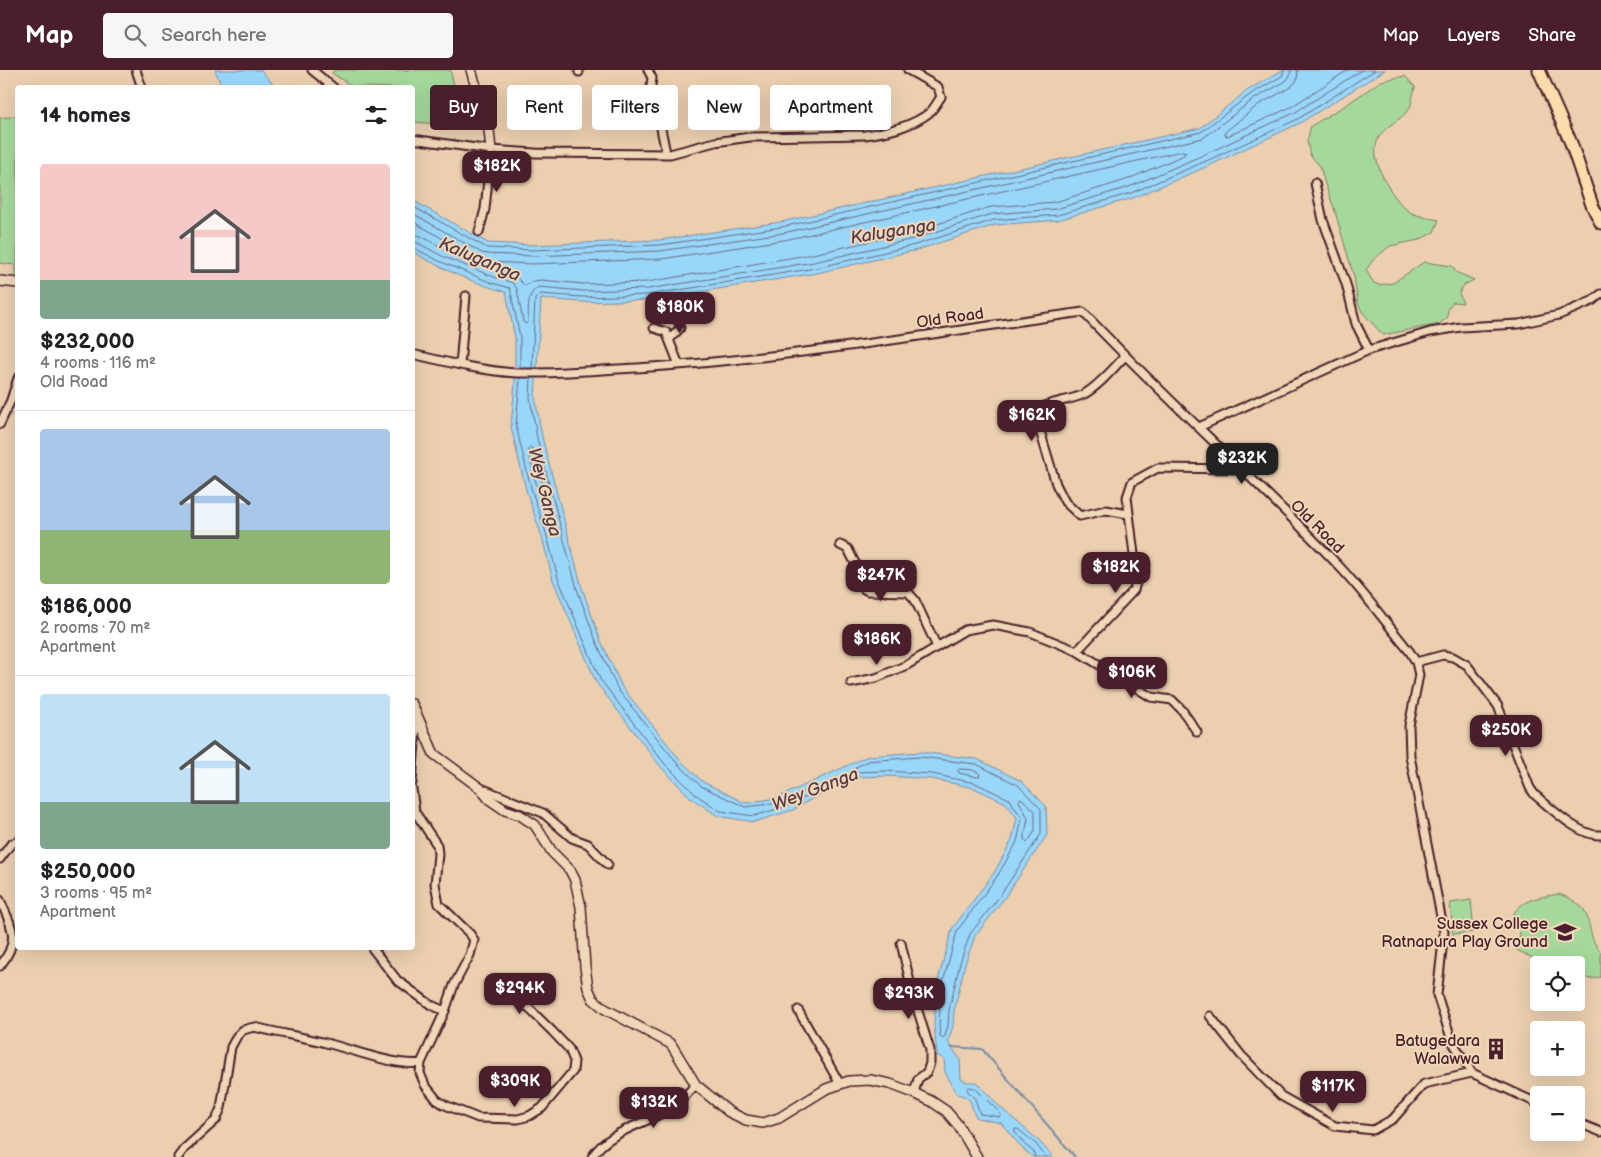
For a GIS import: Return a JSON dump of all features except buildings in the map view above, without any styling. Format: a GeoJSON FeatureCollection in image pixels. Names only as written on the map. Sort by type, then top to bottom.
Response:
{"type":"FeatureCollection","features":[{"type":"Feature","properties":{"kind":"highway"},"geometry":{"type":"LineString","coordinates":[[1541,75],[1571,143],[1592,205],[1601,223]]}},
{"type":"Feature","properties":{"kind":"street"},"geometry":{"type":"LineString","coordinates":[[136,70],[141,85]]}},
{"type":"Feature","properties":{"kind":"street"},"geometry":{"type":"LineString","coordinates":[[312,70],[330,85]]}},
{"type":"Feature","properties":{"kind":"street"},"geometry":{"type":"LineString","coordinates":[[471,70],[489,130],[491,150],[485,209],[479,232]]}},
{"type":"Feature","properties":{"kind":"street"},"geometry":{"type":"LineString","coordinates":[[648,70],[652,78],[648,108],[658,114],[666,153]]}},
{"type":"Feature","properties":{"kind":"street"},"geometry":{"type":"LineString","coordinates":[[415,139],[491,150],[535,153],[670,154],[715,142],[750,137],[865,135],[903,127],[929,113],[941,97],[938,87],[908,70]]}},
{"type":"Feature","properties":{"kind":"street"},"geometry":{"type":"LineString","coordinates":[[1316,183],[1323,220],[1346,284],[1356,324],[1368,350]]}},
{"type":"Feature","properties":{"kind":"street"},"geometry":{"type":"LineString","coordinates":[[0,281],[15,283]]}},
{"type":"Feature","properties":{"kind":"street"},"geometry":{"type":"LineString","coordinates":[[1199,427],[1368,350],[1430,332],[1461,326],[1519,324],[1559,315],[1592,301],[1601,294]]}},
{"type":"Feature","properties":{"kind":"street"},"geometry":{"type":"LineString","coordinates":[[460,365],[466,296]]}},
{"type":"Feature","properties":{"kind":"street","name":"Old Road"},"geometry":{"type":"LineString","coordinates":[[415,355],[460,365],[515,373],[560,373],[678,366],[765,357],[1083,312],[1125,356],[1338,565],[1410,652],[1416,662]]}},
{"type":"Feature","properties":{"kind":"street"},"geometry":{"type":"LineString","coordinates":[[654,328],[666,332],[678,366]]}},
{"type":"Feature","properties":{"kind":"street"},"geometry":{"type":"LineString","coordinates":[[670,339],[680,328]]}},
{"type":"Feature","properties":{"kind":"street"},"geometry":{"type":"LineString","coordinates":[[1125,356],[1106,376],[1082,395],[1044,404],[1034,411],[1056,484],[1065,502],[1080,516],[1106,510],[1128,514]]}},
{"type":"Feature","properties":{"kind":"street"},"geometry":{"type":"LineString","coordinates":[[0,424],[15,387]]}},
{"type":"Feature","properties":{"kind":"street"},"geometry":{"type":"LineString","coordinates":[[1077,651],[1134,590],[1137,579],[1127,496],[1132,482],[1158,468],[1242,469]]}},
{"type":"Feature","properties":{"kind":"street"},"geometry":{"type":"LineString","coordinates":[[840,545],[848,549],[855,563],[863,572],[864,589],[868,591],[908,592],[915,600],[938,647]]}},
{"type":"Feature","properties":{"kind":"street"},"geometry":{"type":"LineString","coordinates":[[851,683],[876,678],[907,665],[966,630],[993,626],[1030,632],[1077,651],[1151,697],[1172,700],[1182,710],[1197,732]]}},
{"type":"Feature","properties":{"kind":"street"},"geometry":{"type":"LineString","coordinates":[[1530,1100],[1472,1073],[1452,1041],[1437,995],[1444,932],[1410,756],[1409,726],[1419,675],[1416,662],[1443,655],[1453,657],[1467,665],[1498,706],[1530,788],[1535,795],[1577,828],[1596,836],[1601,836]]}},
{"type":"Feature","properties":{"kind":"street"},"geometry":{"type":"LineString","coordinates":[[415,710],[434,754],[480,788],[489,799],[505,810],[520,815],[535,825],[552,852],[570,870],[575,880],[581,907],[585,967],[588,988],[593,999],[604,1009],[671,1044],[696,1085],[729,1112],[746,1120],[763,1123],[779,1118],[826,1089],[850,1081],[870,1080],[890,1084],[914,1093],[932,1101],[946,1111],[958,1125],[977,1157]]}},
{"type":"Feature","properties":{"kind":"street"},"geometry":{"type":"LineString","coordinates":[[415,742],[417,714]]}},
{"type":"Feature","properties":{"kind":"street"},"geometry":{"type":"LineString","coordinates":[[480,788],[544,813],[572,838],[588,844],[608,865]]}},
{"type":"Feature","properties":{"kind":"street"},"geometry":{"type":"LineString","coordinates":[[415,812],[437,845],[436,884],[439,904],[474,940],[470,955],[454,985],[445,1011],[421,1063],[420,1073],[425,1086],[437,1100],[478,1118],[518,1120],[529,1116],[542,1108],[573,1072],[574,1061],[569,1049],[508,988]]}},
{"type":"Feature","properties":{"kind":"street"},"geometry":{"type":"LineString","coordinates":[[0,859],[11,844],[15,842]]}},
{"type":"Feature","properties":{"kind":"street"},"geometry":{"type":"LineString","coordinates":[[0,900],[13,931],[12,946],[0,966]]}},
{"type":"Feature","properties":{"kind":"street"},"geometry":{"type":"LineString","coordinates":[[900,942],[913,995],[930,1050],[930,1062],[927,1072],[918,1079],[914,1093]]}},
{"type":"Feature","properties":{"kind":"street"},"geometry":{"type":"LineString","coordinates":[[374,950],[398,980],[431,1005],[445,1011]]}},
{"type":"Feature","properties":{"kind":"street"},"geometry":{"type":"LineString","coordinates":[[798,1010],[840,1084]]}},
{"type":"Feature","properties":{"kind":"street"},"geometry":{"type":"LineString","coordinates":[[1210,1016],[1241,1055],[1281,1096],[1335,1126],[1373,1130],[1393,1119],[1424,1084],[1472,1073]]}},
{"type":"Feature","properties":{"kind":"street"},"geometry":{"type":"LineString","coordinates":[[178,1157],[184,1149],[216,1120],[221,1108],[231,1047],[243,1030],[254,1027],[327,1043],[397,1062],[421,1063]]}},
{"type":"Feature","properties":{"kind":"street"},"geometry":{"type":"LineString","coordinates":[[592,1157],[603,1145],[619,1133],[676,1104],[696,1085]]}},
{"type":"Feature","properties":{"kind":"street"},"geometry":{"type":"LineString","coordinates":[[1585,1126],[1601,1132]]}},
{"type":"Feature","properties":{"kind":"green space"},"geometry":{"type":"Polygon","coordinates":[[[334,70],[450,70],[454,85],[430,85],[430,123],[415,122],[415,85],[350,85],[332,73],[334,70]]]}},
{"type":"Feature","properties":{"kind":"green space"},"geometry":{"type":"Polygon","coordinates":[[[1405,76],[1415,87],[1411,104],[1405,114],[1381,134],[1376,146],[1377,162],[1391,191],[1404,207],[1417,215],[1439,220],[1434,232],[1419,240],[1390,246],[1373,260],[1366,270],[1373,282],[1378,285],[1393,283],[1424,262],[1452,266],[1456,272],[1474,280],[1464,285],[1459,293],[1463,303],[1453,302],[1448,308],[1447,318],[1439,324],[1383,335],[1363,313],[1358,304],[1354,277],[1334,208],[1320,166],[1310,155],[1307,141],[1311,126],[1381,81],[1405,76]]]}},
{"type":"Feature","properties":{"kind":"green space"},"geometry":{"type":"Polygon","coordinates":[[[15,116],[15,265],[0,263],[0,118],[15,116]]]}},
{"type":"Feature","properties":{"kind":"green space"},"geometry":{"type":"Polygon","coordinates":[[[1559,894],[1576,902],[1585,911],[1593,940],[1601,954],[1601,977],[1590,979],[1585,978],[1585,956],[1530,957],[1515,949],[1512,944],[1520,936],[1519,924],[1513,915],[1522,905],[1539,897],[1559,894]]]}},
{"type":"Feature","properties":{"kind":"green space"},"geometry":{"type":"Polygon","coordinates":[[[1471,900],[1474,932],[1453,934],[1450,903],[1471,900]]]}},
{"type":"Feature","properties":{"kind":"water"},"geometry":{"type":"Polygon","coordinates":[[[215,70],[261,70],[273,85],[221,85],[215,70]]]}},
{"type":"Feature","properties":{"kind":"water"},"geometry":{"type":"Polygon","coordinates":[[[1283,70],[1385,70],[1300,123],[1206,167],[1133,198],[1058,220],[995,225],[917,250],[817,273],[649,300],[582,302],[541,299],[535,397],[542,437],[582,588],[600,639],[622,687],[681,761],[703,782],[745,803],[777,798],[868,756],[920,752],[977,759],[1021,781],[1046,806],[1047,835],[1003,900],[975,936],[965,964],[948,1042],[960,1059],[961,1079],[967,1082],[976,1082],[1000,1107],[1038,1140],[1053,1157],[1033,1157],[1022,1148],[1001,1123],[977,1118],[969,1100],[957,1094],[945,1072],[944,1059],[937,1055],[934,1024],[935,1011],[930,998],[937,984],[952,929],[994,873],[1012,840],[1017,818],[1006,803],[974,788],[932,779],[886,776],[858,777],[822,793],[793,810],[754,822],[718,816],[691,798],[660,766],[596,682],[553,580],[542,537],[526,490],[511,427],[515,382],[515,338],[506,292],[458,275],[415,253],[415,202],[488,243],[532,245],[660,240],[781,222],[1200,128],[1248,90],[1283,70]]]}},
{"type":"Feature","properties":{"kind":"waterway"},"geometry":{"type":"LineString","coordinates":[[951,1047],[982,1049],[1075,1157]]}},
{"type":"Feature","properties":{"kind":"place","name":"Sussex College Ratnapura Play Ground"},"geometry":{"type":"Point","coordinates":[1565,932]}},
{"type":"Feature","properties":{"kind":"place","name":"Batugedara Walawwa"},"geometry":{"type":"Point","coordinates":[1496,1049]}},
{"type":"Feature","properties":{"kind":"water label","name":"Kaluganga"},"geometry":{"type":"Point","coordinates":[893,231]}},
{"type":"Feature","properties":{"kind":"water label","name":"Kaluganga"},"geometry":{"type":"Point","coordinates":[480,259]}},
{"type":"Feature","properties":{"kind":"water label","name":"Wey Ganga"},"geometry":{"type":"Point","coordinates":[545,492]}},
{"type":"Feature","properties":{"kind":"water label","name":"Wey Ganga"},"geometry":{"type":"Point","coordinates":[815,789]}}]}
